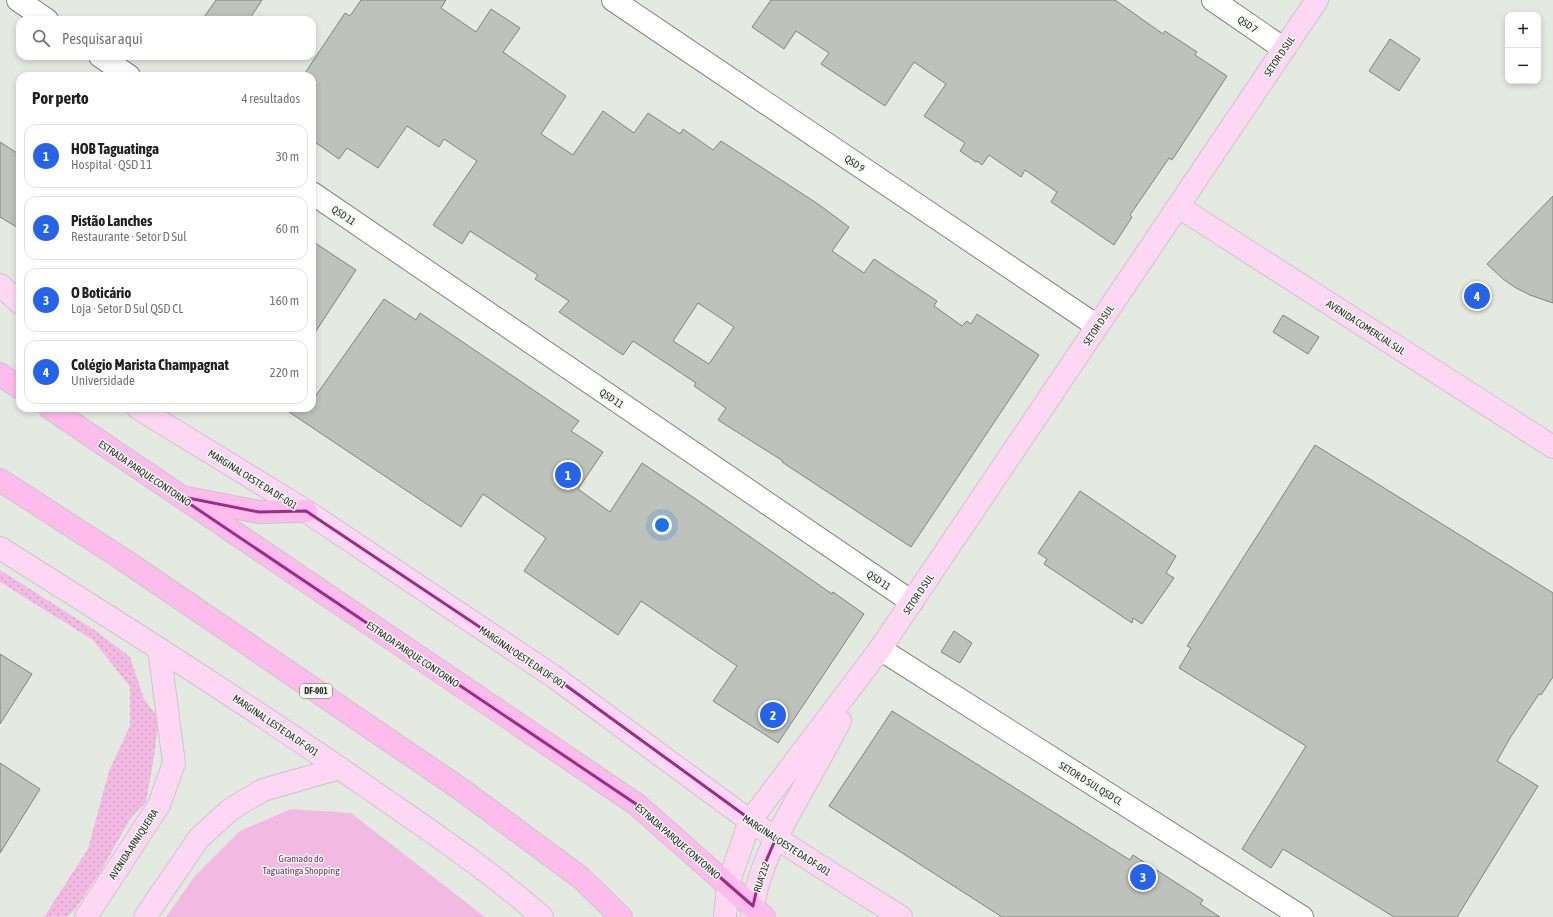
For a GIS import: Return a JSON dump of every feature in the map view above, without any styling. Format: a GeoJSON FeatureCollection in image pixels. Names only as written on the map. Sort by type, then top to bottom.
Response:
{"type":"FeatureCollection","features":[{"type":"Feature","properties":{"kind":"highway"},"geometry":{"type":"LineString","coordinates":[[0,374],[16,385]]}},
{"type":"Feature","properties":{"kind":"highway","name":"ESTRADA PARQUE CONTORNO"},"geometry":{"type":"LineString","coordinates":[[56,412],[636,804],[728,884],[756,913]]}},
{"type":"Feature","properties":{"kind":"highway","name":"DF-001"},"geometry":{"type":"LineString","coordinates":[[0,480],[124,560],[462,790],[581,878],[622,917]]}},
{"type":"Feature","properties":{"kind":"highway"},"geometry":{"type":"LineString","coordinates":[[178,496],[259,512],[306,511]]}},
{"type":"Feature","properties":{"kind":"main road","name":"SETOR D SUL"},"geometry":{"type":"LineString","coordinates":[[750,821],[880,649],[1316,0]]}},
{"type":"Feature","properties":{"kind":"main road","name":"AVENIDA COMERCIAL SUL"},"geometry":{"type":"LineString","coordinates":[[1179,206],[1553,447]]}},
{"type":"Feature","properties":{"kind":"main road"},"geometry":{"type":"LineString","coordinates":[[0,285],[16,299]]}},
{"type":"Feature","properties":{"kind":"main road","name":"MARGINAL OESTE DA DF-001"},"geometry":{"type":"LineString","coordinates":[[145,412],[306,511],[553,676],[750,821],[901,917]]}},
{"type":"Feature","properties":{"kind":"main road","name":"MARGINAL LESTE DA DF-001"},"geometry":{"type":"LineString","coordinates":[[0,548],[159,649],[340,768],[443,839],[514,892],[542,917]]}},
{"type":"Feature","properties":{"kind":"main road","name":"AVENIDA ARNIQUEIRA"},"geometry":{"type":"LineString","coordinates":[[86,917],[159,805],[174,762],[159,649]]}},
{"type":"Feature","properties":{"kind":"main road","name":"SETOR D SUL"},"geometry":{"type":"LineString","coordinates":[[776,838],[880,649]]}},
{"type":"Feature","properties":{"kind":"main road"},"geometry":{"type":"LineString","coordinates":[[145,917],[199,838],[231,809],[263,790],[340,768]]}},
{"type":"Feature","properties":{"kind":"main road"},"geometry":{"type":"LineString","coordinates":[[725,917],[728,884],[750,821]]}},
{"type":"Feature","properties":{"kind":"main road","name":"RUA 212"},"geometry":{"type":"LineString","coordinates":[[756,913],[760,875],[776,838]]}},
{"type":"Feature","properties":{"kind":"street"},"geometry":{"type":"LineString","coordinates":[[18,0],[41,16]]}},
{"type":"Feature","properties":{"kind":"street","name":"QSD 9"},"geometry":{"type":"LineString","coordinates":[[613,0],[1097,326]]}},
{"type":"Feature","properties":{"kind":"street","name":"QSD 7"},"geometry":{"type":"LineString","coordinates":[[1212,0],[1284,49]]}},
{"type":"Feature","properties":{"kind":"street"},"geometry":{"type":"LineString","coordinates":[[106,60],[123,72]]}},
{"type":"Feature","properties":{"kind":"street","name":"QSD 11"},"geometry":{"type":"LineString","coordinates":[[316,196],[912,602]]}},
{"type":"Feature","properties":{"kind":"street","name":"SETOR D SUL QSD CL"},"geometry":{"type":"LineString","coordinates":[[880,649],[1302,917]]}},
{"type":"Feature","properties":{"kind":"highlighted area"},"geometry":{"type":"Polygon","coordinates":[[[178,496],[259,512],[306,511],[553,676],[776,838],[760,875],[753,906],[636,804],[178,496]]]}},
{"type":"Feature","properties":{"kind":"green space"},"geometry":{"type":"Polygon","coordinates":[[[0,570],[96,631],[130,657],[144,699],[159,719],[146,802],[130,819],[101,871],[74,911],[66,917],[44,917],[88,849],[109,771],[130,726],[130,687],[93,640],[0,582],[0,570]]]}},
{"type":"Feature","properties":{"kind":"green space","name":"Gramado do Taguatinga Shopping"},"geometry":{"type":"Polygon","coordinates":[[[291,809],[351,813],[485,917],[166,917],[194,877],[240,831],[291,809]]]}},
{"type":"Feature","properties":{"kind":"building"},"geometry":{"type":"Polygon","coordinates":[[[216,0],[262,0],[252,16],[205,16],[216,0]]]}},
{"type":"Feature","properties":{"kind":"building"},"geometry":{"type":"Polygon","coordinates":[[[361,0],[446,0],[441,8],[476,32],[491,9],[520,28],[503,52],[566,96],[541,134],[573,155],[603,111],[634,133],[648,113],[680,134],[683,129],[713,150],[721,141],[818,204],[849,227],[832,251],[864,273],[874,259],[937,301],[934,306],[962,326],[967,321],[971,324],[977,314],[1039,355],[911,547],[782,462],[783,461],[718,420],[726,408],[694,386],[696,383],[633,341],[623,355],[559,312],[569,301],[535,279],[538,275],[470,231],[462,244],[433,225],[477,161],[444,139],[439,147],[407,126],[378,168],[347,148],[339,159],[316,143],[316,72],[306,72],[314,60],[316,60],[316,56],[345,13],[350,16],[361,0]],[[698,303],[673,341],[709,364],[734,327],[698,303]]]}},
{"type":"Feature","properties":{"kind":"building"},"geometry":{"type":"Polygon","coordinates":[[[771,0],[1115,0],[1163,34],[1165,31],[1197,52],[1195,55],[1227,76],[1172,160],[1169,158],[1130,215],[1132,217],[1114,245],[1051,202],[1057,192],[1025,170],[1021,177],[989,155],[982,165],[960,151],[965,143],[924,116],[946,84],[914,62],[885,106],[821,64],[829,53],[796,31],[784,49],[752,27],[771,0]]]}},
{"type":"Feature","properties":{"kind":"building"},"geometry":{"type":"Polygon","coordinates":[[[1390,39],[1420,59],[1399,91],[1369,71],[1390,39]]]}},
{"type":"Feature","properties":{"kind":"building"},"geometry":{"type":"Polygon","coordinates":[[[0,142],[16,152],[16,227],[0,217],[0,142]]]}},
{"type":"Feature","properties":{"kind":"building"},"geometry":{"type":"Polygon","coordinates":[[[1553,196],[1553,303],[1530,295],[1516,288],[1503,279],[1487,264],[1553,196]]]}},
{"type":"Feature","properties":{"kind":"building"},"geometry":{"type":"Polygon","coordinates":[[[316,244],[356,270],[316,331],[316,244]]]}},
{"type":"Feature","properties":{"kind":"building"},"geometry":{"type":"Polygon","coordinates":[[[384,299],[416,320],[420,313],[579,421],[571,431],[603,452],[578,489],[610,512],[642,463],[832,594],[833,592],[864,614],[778,743],[713,701],[737,666],[641,601],[618,635],[524,571],[546,538],[483,494],[461,527],[289,412],[316,412],[316,395],[384,299]]]}},
{"type":"Feature","properties":{"kind":"building"},"geometry":{"type":"Polygon","coordinates":[[[1283,315],[1319,337],[1308,354],[1273,332],[1283,315]]]}},
{"type":"Feature","properties":{"kind":"building"},"geometry":{"type":"Polygon","coordinates":[[[1315,445],[1553,593],[1553,677],[1541,695],[1539,694],[1510,738],[1497,761],[1538,786],[1457,917],[1394,917],[1283,849],[1271,868],[1242,849],[1306,746],[1179,668],[1191,648],[1187,646],[1315,445]]]}},
{"type":"Feature","properties":{"kind":"building"},"geometry":{"type":"Polygon","coordinates":[[[1080,491],[1176,556],[1166,573],[1174,578],[1142,624],[1133,618],[1132,623],[1044,564],[1047,559],[1038,553],[1080,491]]]}},
{"type":"Feature","properties":{"kind":"building"},"geometry":{"type":"Polygon","coordinates":[[[954,631],[972,643],[960,663],[941,652],[954,631]]]}},
{"type":"Feature","properties":{"kind":"building"},"geometry":{"type":"Polygon","coordinates":[[[0,654],[32,674],[0,724],[0,654]]]}},
{"type":"Feature","properties":{"kind":"building"},"geometry":{"type":"Polygon","coordinates":[[[892,711],[1130,860],[1133,855],[1203,900],[1200,904],[1220,917],[1002,917],[829,806],[892,711]]]}},
{"type":"Feature","properties":{"kind":"building"},"geometry":{"type":"Polygon","coordinates":[[[0,763],[40,789],[0,853],[0,763]]]}},
{"type":"Feature","properties":{"kind":"place","name":"Colégio Marista Champagnat"},"geometry":{"type":"Point","coordinates":[1477,296]}},
{"type":"Feature","properties":{"kind":"place","name":"HOB Taguatinga"},"geometry":{"type":"Point","coordinates":[568,475]}},
{"type":"Feature","properties":{"kind":"place","name":"Pistão Lanches"},"geometry":{"type":"Point","coordinates":[773,715]}},
{"type":"Feature","properties":{"kind":"place","name":"O Boticário"},"geometry":{"type":"Point","coordinates":[1143,877]}}]}
